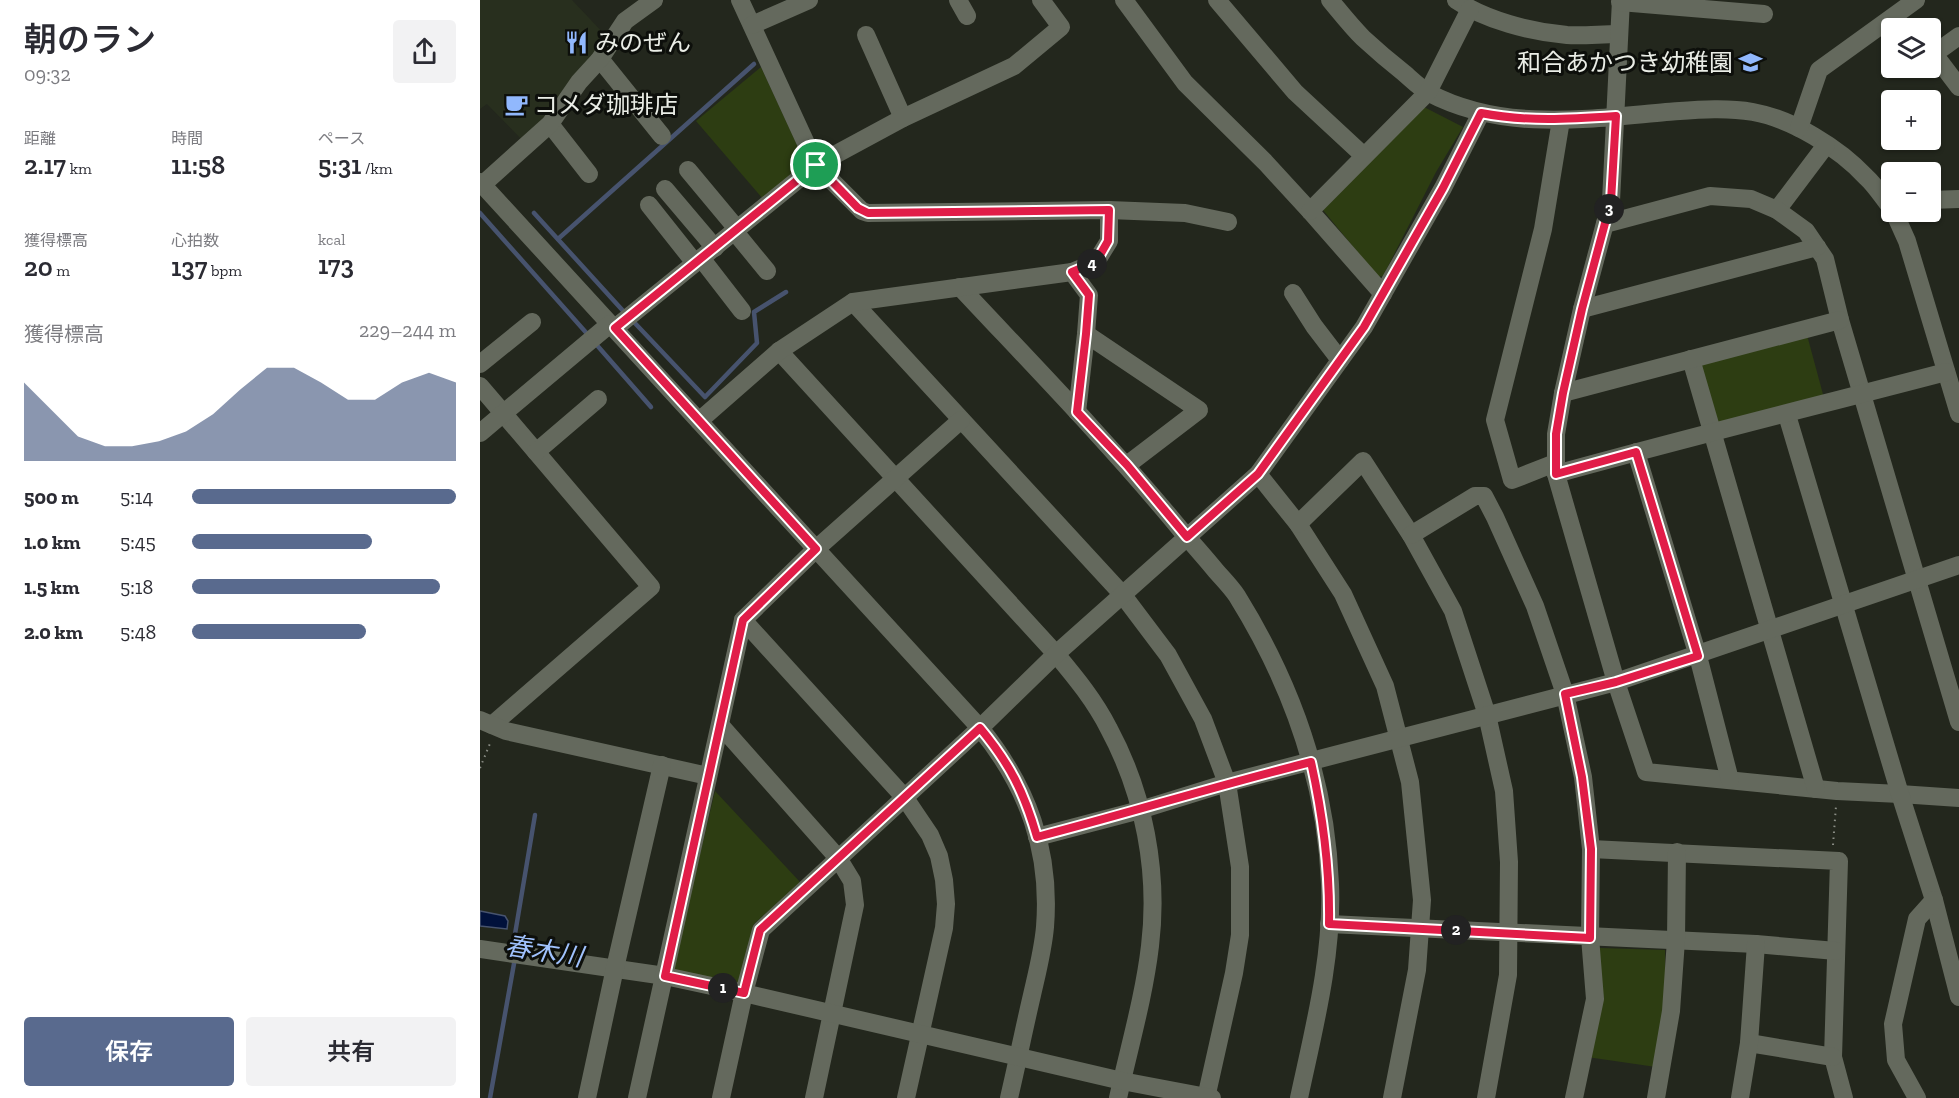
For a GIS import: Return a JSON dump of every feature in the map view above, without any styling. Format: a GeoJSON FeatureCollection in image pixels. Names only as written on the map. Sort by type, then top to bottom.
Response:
{"type":"FeatureCollection","features":[{"type":"Feature","properties":{"kind":"street"},"geometry":{"type":"LineString","coordinates":[[654,0],[625,21],[550,124],[482,187],[613,326],[980,728],[998,749],[1017,781],[1028,805],[1037,837],[1044,869],[1046,900],[1045,929],[1040,961],[1009,1098]]}},
{"type":"Feature","properties":{"kind":"street"},"geometry":{"type":"LineString","coordinates":[[740,0],[816,165],[858,208],[868,213],[1109,210],[1185,213],[1228,222]]}},
{"type":"Feature","properties":{"kind":"street"},"geometry":{"type":"LineString","coordinates":[[752,25],[809,0]]}},
{"type":"Feature","properties":{"kind":"street"},"geometry":{"type":"LineString","coordinates":[[958,0],[967,16]]}},
{"type":"Feature","properties":{"kind":"street"},"geometry":{"type":"LineString","coordinates":[[480,433],[816,165],[903,118],[1014,66],[1061,27],[1041,0]]}},
{"type":"Feature","properties":{"kind":"street"},"geometry":{"type":"LineString","coordinates":[[1124,0],[1185,83],[1265,162],[1383,294]]}},
{"type":"Feature","properties":{"kind":"street"},"geometry":{"type":"LineString","coordinates":[[1217,0],[1294,92],[1364,156]]}},
{"type":"Feature","properties":{"kind":"street"},"geometry":{"type":"LineString","coordinates":[[1330,0],[1362,37],[1428,92],[1481,113],[1509,118],[1561,120],[1712,109],[1752,112],[1799,128],[1826,145],[1866,177],[1881,194]]}},
{"type":"Feature","properties":{"kind":"street"},"geometry":{"type":"LineString","coordinates":[[1799,128],[1818,70],[1916,0]]}},
{"type":"Feature","properties":{"kind":"street"},"geometry":{"type":"LineString","coordinates":[[1764,14],[1620,1],[1611,201],[1582,309],[1563,393],[1556,434],[1556,469],[1616,682],[1646,772],[1837,791],[1959,798]]}},
{"type":"Feature","properties":{"kind":"street"},"geometry":{"type":"LineString","coordinates":[[1310,211],[1428,92],[1463,5],[1510,24],[1567,35],[1618,34]]}},
{"type":"Feature","properties":{"kind":"street"},"geometry":{"type":"LineString","coordinates":[[866,35],[903,118]]}},
{"type":"Feature","properties":{"kind":"street"},"geometry":{"type":"LineString","coordinates":[[1959,36],[1934,54],[1959,87]]}},
{"type":"Feature","properties":{"kind":"street"},"geometry":{"type":"LineString","coordinates":[[600,58],[662,136]]}},
{"type":"Feature","properties":{"kind":"street"},"geometry":{"type":"LineString","coordinates":[[722,1098],[760,930],[980,728],[1056,654],[1258,474],[1364,327],[1443,188],[1481,113]]}},
{"type":"Feature","properties":{"kind":"street"},"geometry":{"type":"LineString","coordinates":[[1561,120],[1543,229],[1495,420],[1512,480],[1787,415],[1946,372]]}},
{"type":"Feature","properties":{"kind":"street"},"geometry":{"type":"LineString","coordinates":[[550,124],[589,174]]}},
{"type":"Feature","properties":{"kind":"street"},"geometry":{"type":"LineString","coordinates":[[1777,210],[1826,145]]}},
{"type":"Feature","properties":{"kind":"street"},"geometry":{"type":"LineString","coordinates":[[688,170],[767,270]]}},
{"type":"Feature","properties":{"kind":"street"},"geometry":{"type":"LineString","coordinates":[[665,189],[703,256],[741,311]]}},
{"type":"Feature","properties":{"kind":"street"},"geometry":{"type":"LineString","coordinates":[[1605,224],[1710,196],[1751,199],[1777,210],[1806,231],[1825,259],[1840,320],[1959,722]]}},
{"type":"Feature","properties":{"kind":"street"},"geometry":{"type":"LineString","coordinates":[[1941,200],[1959,199]]}},
{"type":"Feature","properties":{"kind":"street"},"geometry":{"type":"LineString","coordinates":[[649,205],[703,256]]}},
{"type":"Feature","properties":{"kind":"street"},"geometry":{"type":"LineString","coordinates":[[699,421],[779,351],[853,302],[1072,272],[1096,262],[1108,241],[1109,210]]}},
{"type":"Feature","properties":{"kind":"street"},"geometry":{"type":"LineString","coordinates":[[1900,222],[1959,414]]}},
{"type":"Feature","properties":{"kind":"street"},"geometry":{"type":"LineString","coordinates":[[1582,309],[1817,247]]}},
{"type":"Feature","properties":{"kind":"street"},"geometry":{"type":"LineString","coordinates":[[1072,272],[1089,295],[1077,412]]}},
{"type":"Feature","properties":{"kind":"street"},"geometry":{"type":"LineString","coordinates":[[960,288],[1127,465],[1236,594],[1283,682],[1311,762],[1325,833],[1330,884],[1329,924],[1322,990],[1299,1098]]}},
{"type":"Feature","properties":{"kind":"street"},"geometry":{"type":"LineString","coordinates":[[1293,293],[1340,360]]}},
{"type":"Feature","properties":{"kind":"street"},"geometry":{"type":"LineString","coordinates":[[480,949],[665,976],[1018,1057],[1120,1089],[1208,1098],[1240,935],[1240,867],[1227,783],[1203,719],[1168,655],[1122,594],[853,302]]}},
{"type":"Feature","properties":{"kind":"street"},"geometry":{"type":"LineString","coordinates":[[1563,393],[1840,320]]}},
{"type":"Feature","properties":{"kind":"street"},"geometry":{"type":"LineString","coordinates":[[480,364],[531,322]]}},
{"type":"Feature","properties":{"kind":"street"},"geometry":{"type":"LineString","coordinates":[[1086,334],[1199,410],[1127,465]]}},
{"type":"Feature","properties":{"kind":"street"},"geometry":{"type":"LineString","coordinates":[[779,351],[1056,654],[1090,697],[1109,728],[1135,789],[1152,872],[1153,902],[1150,946],[1120,1089]]}},
{"type":"Feature","properties":{"kind":"street"},"geometry":{"type":"LineString","coordinates":[[1690,359],[1816,789]]}},
{"type":"Feature","properties":{"kind":"street"},"geometry":{"type":"LineString","coordinates":[[480,386],[651,587],[489,724],[506,731],[708,776]]}},
{"type":"Feature","properties":{"kind":"street"},"geometry":{"type":"LineString","coordinates":[[536,452],[598,399]]}},
{"type":"Feature","properties":{"kind":"street"},"geometry":{"type":"LineString","coordinates":[[1787,415],[1934,900],[1959,997]]}},
{"type":"Feature","properties":{"kind":"street"},"geometry":{"type":"LineString","coordinates":[[637,1098],[743,620],[816,549],[961,420]]}},
{"type":"Feature","properties":{"kind":"street"},"geometry":{"type":"LineString","coordinates":[[1636,452],[1698,656],[1730,780]]}},
{"type":"Feature","properties":{"kind":"street"},"geometry":{"type":"LineString","coordinates":[[1298,524],[1363,461],[1411,535],[1453,611],[1487,715],[1504,791],[1509,862],[1508,975],[1486,1098]]}},
{"type":"Feature","properties":{"kind":"street"},"geometry":{"type":"LineString","coordinates":[[1258,474],[1298,524],[1343,594],[1385,686],[1410,782],[1422,900],[1417,970],[1392,1098]]}},
{"type":"Feature","properties":{"kind":"street"},"geometry":{"type":"LineString","coordinates":[[1411,535],[1475,496],[1484,496],[1534,606],[1565,694],[1582,777],[1591,849],[1590,938],[1595,999],[1574,1098]]}},
{"type":"Feature","properties":{"kind":"street"},"geometry":{"type":"LineString","coordinates":[[1037,837],[1140,810],[1227,783],[1616,682],[1698,656],[1959,565]]}},
{"type":"Feature","properties":{"kind":"street"},"geometry":{"type":"LineString","coordinates":[[743,620],[904,798],[930,835],[939,856],[946,904],[944,928],[906,1098]]}},
{"type":"Feature","properties":{"kind":"street"},"geometry":{"type":"LineString","coordinates":[[720,726],[838,858],[852,881],[855,905],[814,1098]]}},
{"type":"Feature","properties":{"kind":"street"},"geometry":{"type":"LineString","coordinates":[[587,1098],[662,765]]}},
{"type":"Feature","properties":{"kind":"street"},"geometry":{"type":"LineString","coordinates":[[1591,849],[1839,861],[1833,1057],[1844,1098]]}},
{"type":"Feature","properties":{"kind":"street"},"geometry":{"type":"LineString","coordinates":[[1656,1098],[1671,1011],[1676,940],[1677,852]]}},
{"type":"Feature","properties":{"kind":"street"},"geometry":{"type":"LineString","coordinates":[[1917,1098],[1896,1060],[1893,1024],[1917,918],[1934,900]]}},
{"type":"Feature","properties":{"kind":"street"},"geometry":{"type":"LineString","coordinates":[[1329,924],[1756,944],[1836,951]]}},
{"type":"Feature","properties":{"kind":"street"},"geometry":{"type":"LineString","coordinates":[[1740,1098],[1749,1043],[1756,944]]}},
{"type":"Feature","properties":{"kind":"street"},"geometry":{"type":"LineString","coordinates":[[1749,1043],[1833,1057]]}},
{"type":"Feature","properties":{"kind":"path"},"geometry":{"type":"LineString","coordinates":[[480,768],[489,724]]}},
{"type":"Feature","properties":{"kind":"path"},"geometry":{"type":"LineString","coordinates":[[1833,860],[1837,791]]}},
{"type":"Feature","properties":{"kind":"shaded area"},"geometry":{"type":"Polygon","coordinates":[[[480,0],[572,0],[607,37],[539,127],[524,142],[487,104],[480,109],[480,0]]]}},
{"type":"Feature","properties":{"kind":"green space"},"geometry":{"type":"Polygon","coordinates":[[[761,67],[806,164],[763,199],[696,121],[761,67]]]}},
{"type":"Feature","properties":{"kind":"green space"},"geometry":{"type":"Polygon","coordinates":[[[1424,107],[1463,127],[1436,172],[1383,276],[1378,277],[1323,210],[1424,107]]]}},
{"type":"Feature","properties":{"kind":"green space"},"geometry":{"type":"Polygon","coordinates":[[[1807,335],[1824,398],[1718,426],[1700,362],[1807,335]]]}},
{"type":"Feature","properties":{"kind":"green space"},"geometry":{"type":"Polygon","coordinates":[[[715,791],[800,882],[754,924],[740,987],[672,973],[715,791]]]}},
{"type":"Feature","properties":{"kind":"green space"},"geometry":{"type":"Polygon","coordinates":[[[1600,948],[1665,950],[1666,1008],[1656,1067],[1587,1057],[1598,998],[1600,948]]]}},
{"type":"Feature","properties":{"kind":"water"},"geometry":{"type":"Polygon","coordinates":[[[480,911],[505,916],[508,921],[507,929],[480,926],[480,911]]]}},
{"type":"Feature","properties":{"kind":"waterway"},"geometry":{"type":"LineString","coordinates":[[558,239],[754,64]]}},
{"type":"Feature","properties":{"kind":"waterway"},"geometry":{"type":"LineString","coordinates":[[480,213],[590,337]]}},
{"type":"Feature","properties":{"kind":"waterway"},"geometry":{"type":"LineString","coordinates":[[534,213],[625,313]]}},
{"type":"Feature","properties":{"kind":"waterway"},"geometry":{"type":"LineString","coordinates":[[631,319],[705,397],[757,343],[754,312],[786,292]]}},
{"type":"Feature","properties":{"kind":"waterway"},"geometry":{"type":"LineString","coordinates":[[595,343],[651,407]]}},
{"type":"Feature","properties":{"kind":"waterway","name":"春木川"},"geometry":{"type":"LineString","coordinates":[[513,946],[535,815]]}},
{"type":"Feature","properties":{"kind":"waterway","name":"春木川"},"geometry":{"type":"LineString","coordinates":[[490,1098],[515,958]]}},
{"type":"Feature","properties":{"kind":"place","name":"みのぜん"},"geometry":{"type":"Point","coordinates":[577,43]}},
{"type":"Feature","properties":{"kind":"place","name":"和合あかつき幼稚園"},"geometry":{"type":"Point","coordinates":[1751,63]}},
{"type":"Feature","properties":{"kind":"place","name":"コメダ珈琲店"},"geometry":{"type":"Point","coordinates":[516,105]}},
{"type":"Feature","properties":{"kind":"route"},"geometry":{"type":"LineString","coordinates":[[1481,113],[1509,118],[1561,120],[1616,116],[1611,201],[1582,309],[1563,393],[1556,434],[1556,474],[1636,452],[1698,656],[1616,682],[1565,694],[1582,777],[1591,849],[1590,938],[1329,924],[1330,884],[1325,833],[1311,762],[1227,783],[1140,810],[1037,837],[1028,805],[1017,781],[998,749],[980,728],[760,930],[744,993],[665,976],[743,620],[816,549],[615,328],[816,165],[858,208],[868,213],[1109,210],[1108,241],[1096,262],[1072,272],[1089,295],[1077,412],[1127,465],[1187,537],[1258,474],[1364,327],[1443,188],[1481,113]]}}]}
